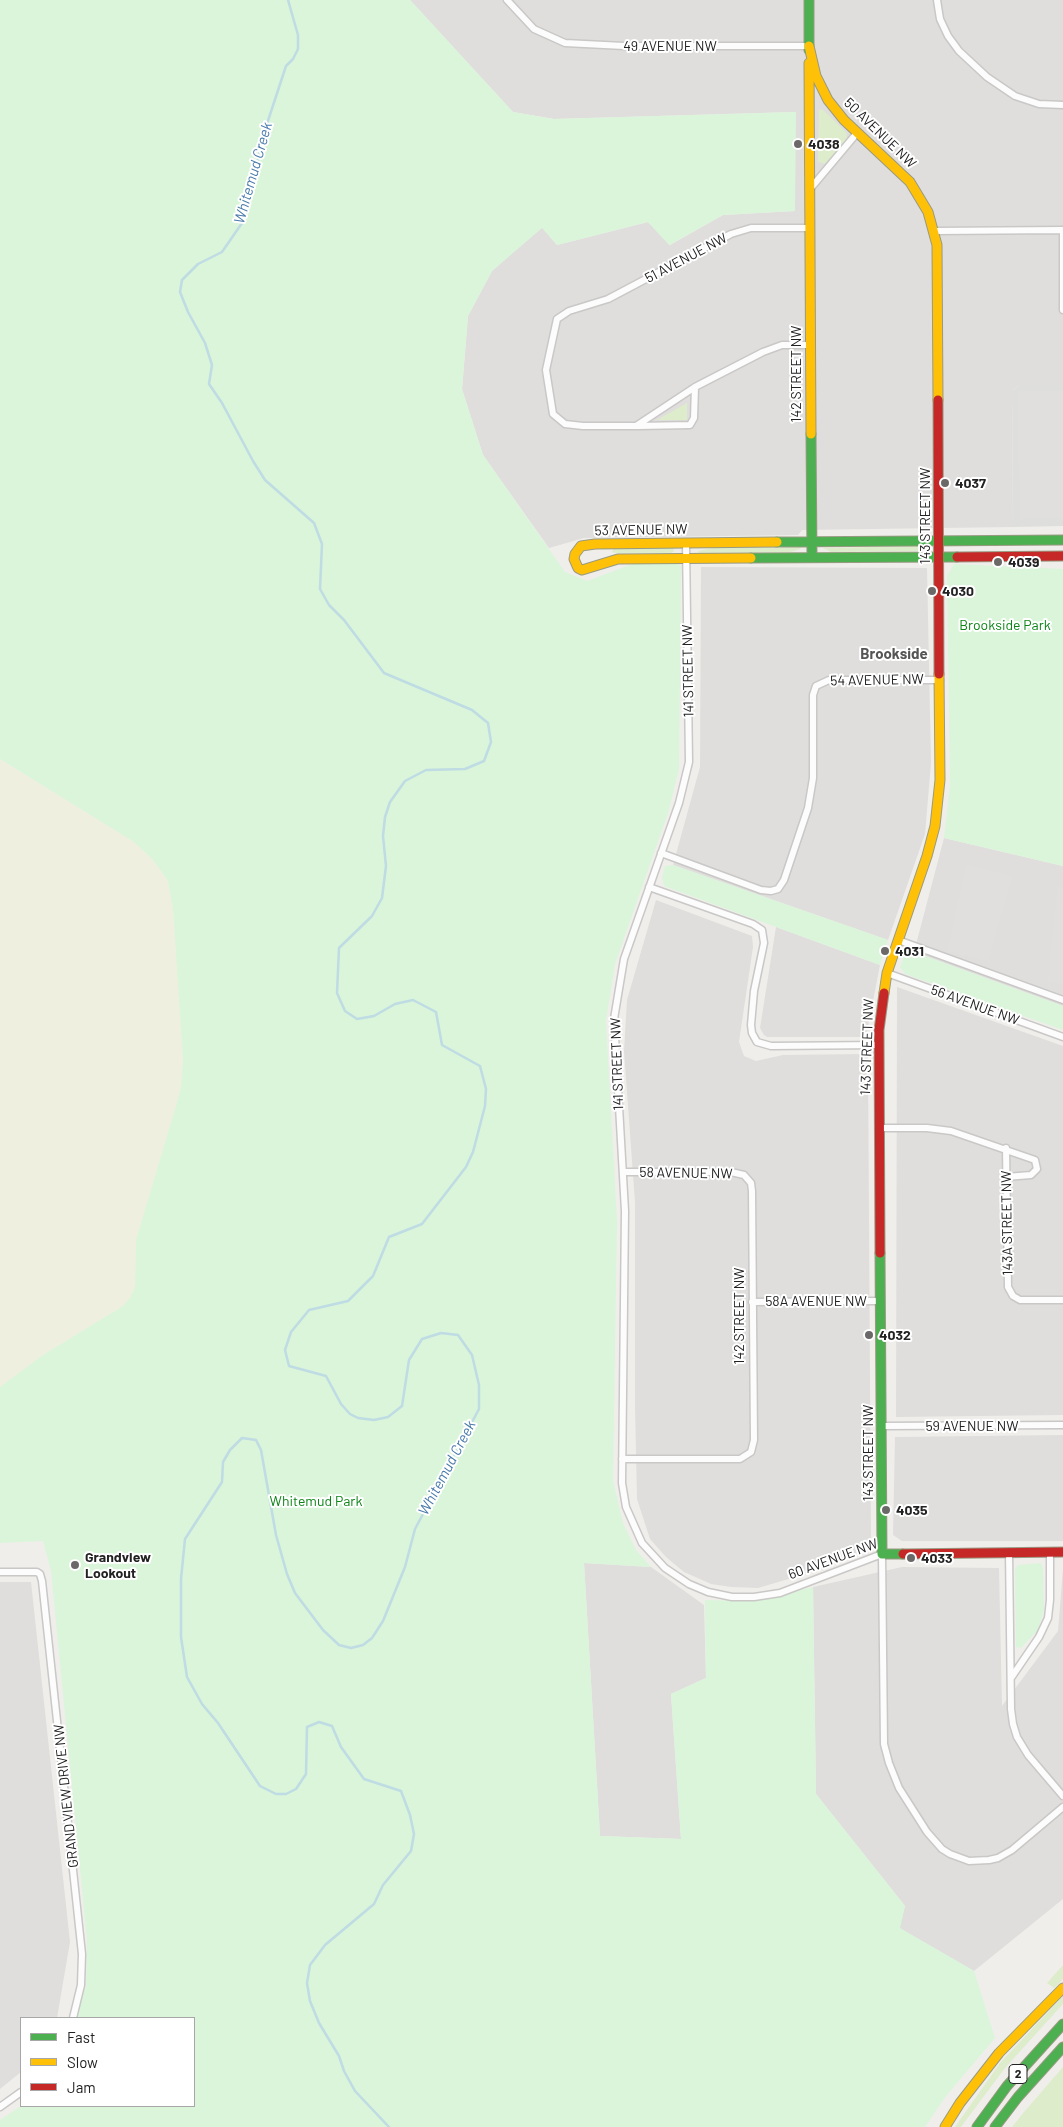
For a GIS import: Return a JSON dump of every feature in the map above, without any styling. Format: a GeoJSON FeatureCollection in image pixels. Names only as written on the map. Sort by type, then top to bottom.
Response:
{"type":"FeatureCollection","features":[{"type":"Feature","properties":{"kind":"main road","name":"142 STREET NW"},"geometry":{"type":"LineString","coordinates":[[809,0],[812,557]]}},
{"type":"Feature","properties":{"kind":"main road","name":"50 AVENUE NW"},"geometry":{"type":"LineString","coordinates":[[809,46],[816,76],[822,91],[835,110],[857,133],[910,182],[923,202],[935,231]]}},
{"type":"Feature","properties":{"kind":"main road","name":"143 STREET NW"},"geometry":{"type":"LineString","coordinates":[[882,1554],[880,1015],[887,973],[927,856],[937,812],[941,762],[937,253],[935,231]]}},
{"type":"Feature","properties":{"kind":"main road","name":"53 AVENUE NW"},"geometry":{"type":"LineString","coordinates":[[1063,540],[586,545],[577,550],[574,559],[578,568],[582,570],[618,559],[1063,556]]}},
{"type":"Feature","properties":{"kind":"main road","name":"60 AVENUE NW"},"geometry":{"type":"LineString","coordinates":[[882,1554],[1063,1552]]}},
{"type":"Feature","properties":{"kind":"main road"},"geometry":{"type":"LineString","coordinates":[[945,2127],[971,2088],[999,2053],[1063,1988]]}},
{"type":"Feature","properties":{"kind":"main road","name":"2"},"geometry":{"type":"LineString","coordinates":[[977,2127],[1007,2086],[1063,2024]]}},
{"type":"Feature","properties":{"kind":"main road","name":"2"},"geometry":{"type":"LineString","coordinates":[[995,2127],[1018,2097],[1063,2047]]}},
{"type":"Feature","properties":{"kind":"street","name":"49 AVENUE NW"},"geometry":{"type":"LineString","coordinates":[[507,0],[534,29],[565,43],[624,46],[809,46]]}},
{"type":"Feature","properties":{"kind":"street"},"geometry":{"type":"LineString","coordinates":[[936,0],[944,27],[959,51],[996,84],[1015,96],[1039,104],[1063,105]]}},
{"type":"Feature","properties":{"kind":"street"},"geometry":{"type":"LineString","coordinates":[[809,190],[857,133]]}},
{"type":"Feature","properties":{"kind":"street","name":"51 AVENUE NW"},"geometry":{"type":"LineString","coordinates":[[636,426],[583,426],[566,424],[554,414],[546,370],[557,319],[569,311],[608,299],[730,234],[751,228],[809,228]]}},
{"type":"Feature","properties":{"kind":"street"},"geometry":{"type":"LineString","coordinates":[[935,231],[1063,230],[1063,310]]}},
{"type":"Feature","properties":{"kind":"street"},"geometry":{"type":"LineString","coordinates":[[636,426],[695,387],[768,349],[782,345],[810,345]]}},
{"type":"Feature","properties":{"kind":"street"},"geometry":{"type":"LineString","coordinates":[[636,426],[690,425],[694,418],[695,387]]}},
{"type":"Feature","properties":{"kind":"street","name":"141 STREET NW"},"geometry":{"type":"LineString","coordinates":[[654,1559],[638,1535],[626,1507],[622,1487],[625,1232],[623,1172],[614,1049],[614,1013],[624,959],[680,803],[689,762],[686,543]]}},
{"type":"Feature","properties":{"kind":"street","name":"54 AVENUE NW"},"geometry":{"type":"LineString","coordinates":[[661,853],[760,890],[774,890],[784,880],[808,808],[813,778],[813,695],[816,686],[829,680],[940,680]]}},
{"type":"Feature","properties":{"kind":"street"},"geometry":{"type":"LineString","coordinates":[[649,887],[753,924],[762,930],[764,943],[754,991],[751,1025],[752,1033],[757,1042],[771,1046],[879,1046]]}},
{"type":"Feature","properties":{"kind":"street"},"geometry":{"type":"LineString","coordinates":[[898,940],[1063,1000]]}},
{"type":"Feature","properties":{"kind":"street","name":"56 AVENUE NW"},"geometry":{"type":"LineString","coordinates":[[887,973],[1063,1037]]}},
{"type":"Feature","properties":{"kind":"street"},"geometry":{"type":"LineString","coordinates":[[879,1128],[951,1130],[1032,1158],[1037,1166],[1036,1172],[1029,1176],[1006,1177]]}},
{"type":"Feature","properties":{"kind":"street","name":"143A STREET NW"},"geometry":{"type":"LineString","coordinates":[[1006,1148],[1008,1287],[1013,1296],[1026,1300],[1063,1300]]}},
{"type":"Feature","properties":{"kind":"street","name":"58 AVENUE NW"},"geometry":{"type":"LineString","coordinates":[[623,1172],[731,1172],[740,1173],[747,1178]]}},
{"type":"Feature","properties":{"kind":"street","name":"142 STREET NW"},"geometry":{"type":"LineString","coordinates":[[622,1459],[735,1459],[748,1455],[752,1448],[754,1440],[752,1191],[751,1183],[747,1178]]}},
{"type":"Feature","properties":{"kind":"street","name":"58A AVENUE NW"},"geometry":{"type":"LineString","coordinates":[[752,1302],[880,1301]]}},
{"type":"Feature","properties":{"kind":"street","name":"59 AVENUE NW"},"geometry":{"type":"LineString","coordinates":[[881,1426],[1063,1425]]}},
{"type":"Feature","properties":{"kind":"street"},"geometry":{"type":"LineString","coordinates":[[1009,1552],[1011,1717],[1017,1737],[1028,1755],[1063,1796]]}},
{"type":"Feature","properties":{"kind":"street"},"geometry":{"type":"LineString","coordinates":[[1011,1678],[1040,1637],[1046,1624],[1050,1600],[1050,1552]]}},
{"type":"Feature","properties":{"kind":"street","name":"60 AVENUE NW"},"geometry":{"type":"LineString","coordinates":[[654,1559],[672,1574],[699,1588],[732,1597],[754,1597],[780,1593],[882,1554]]}},
{"type":"Feature","properties":{"kind":"street","name":"143 STREET NW"},"geometry":{"type":"LineString","coordinates":[[882,1554],[884,1744],[888,1763],[898,1788],[927,1832],[942,1849],[950,1854],[969,1861],[989,1860],[998,1858],[1012,1850],[1063,1807]]}},
{"type":"Feature","properties":{"kind":"street","name":"GRAND VIEW DRIVE NW"},"geometry":{"type":"LineString","coordinates":[[0,1572],[40,1574],[42,1581],[81,1940],[81,1985],[72,2017]]}},
{"type":"Feature","properties":{"kind":"street"},"geometry":{"type":"LineString","coordinates":[[0,2108],[20,2093]]}},
{"type":"Feature","properties":{"kind":"shaded area"},"geometry":{"type":"Polygon","coordinates":[[[410,0],[1063,0],[1063,385],[1019,385],[1012,391],[1013,527],[802,530],[798,535],[584,538],[549,548],[483,455],[462,389],[468,316],[492,271],[542,227],[557,245],[648,222],[670,245],[723,215],[795,211],[795,112],[554,119],[513,112],[410,0]]]}},
{"type":"Feature","properties":{"kind":"shaded area"},"geometry":{"type":"Polygon","coordinates":[[[1019,385],[1063,385],[1063,526],[1013,527],[1012,391],[1019,385]]]}},
{"type":"Feature","properties":{"kind":"shaded area"},"geometry":{"type":"Polygon","coordinates":[[[1018,391],[1063,391],[1063,518],[1020,518],[1018,391]]]}},
{"type":"Feature","properties":{"kind":"shaded area"},"geometry":{"type":"Polygon","coordinates":[[[701,567],[927,568],[931,763],[925,834],[888,940],[673,865],[700,767],[701,567]]]}},
{"type":"Feature","properties":{"kind":"shaded area"},"geometry":{"type":"Polygon","coordinates":[[[944,838],[1063,866],[1063,1006],[914,952],[944,838]]]}},
{"type":"Feature","properties":{"kind":"shaded area"},"geometry":{"type":"Polygon","coordinates":[[[966,865],[1013,876],[988,961],[947,951],[966,865]]]}},
{"type":"Feature","properties":{"kind":"shaded area"},"geometry":{"type":"Polygon","coordinates":[[[1057,886],[1063,888],[1063,984],[1048,982],[1057,886]]]}},
{"type":"Feature","properties":{"kind":"shaded area"},"geometry":{"type":"Polygon","coordinates":[[[656,900],[752,936],[753,947],[739,1042],[744,1056],[756,1061],[783,1055],[865,1054],[868,1057],[871,1547],[792,1578],[758,1588],[711,1584],[684,1572],[666,1557],[650,1539],[637,1499],[635,1202],[624,1051],[627,1000],[656,900]]]}},
{"type":"Feature","properties":{"kind":"shaded area"},"geometry":{"type":"Polygon","coordinates":[[[776,927],[880,965],[866,1037],[767,1037],[764,1035],[760,1028],[776,927]]]}},
{"type":"Feature","properties":{"kind":"shaded area"},"geometry":{"type":"Polygon","coordinates":[[[897,987],[1063,1046],[1063,1415],[896,1417],[897,987]]]}},
{"type":"Feature","properties":{"kind":"shaded area"},"geometry":{"type":"Polygon","coordinates":[[[1063,1435],[1063,1541],[902,1541],[893,1535],[895,1437],[1063,1435]]]}},
{"type":"Feature","properties":{"kind":"shaded area"},"geometry":{"type":"Polygon","coordinates":[[[584,1563],[651,1567],[704,1605],[706,1678],[671,1694],[681,1839],[600,1836],[584,1563]]]}},
{"type":"Feature","properties":{"kind":"shaded area"},"geometry":{"type":"Polygon","coordinates":[[[902,1567],[999,1568],[1002,1706],[1058,1631],[1063,1569],[1063,1899],[974,1971],[899,1928],[905,1906],[816,1794],[813,1587],[902,1567]]]}},
{"type":"Feature","properties":{"kind":"shaded area"},"geometry":{"type":"Polygon","coordinates":[[[0,1582],[31,1582],[70,1942],[57,2017],[20,2017],[20,2073],[0,2089],[0,1582]]]}},
{"type":"Feature","properties":{"kind":"green space","name":"Whitemud Park"},"geometry":{"type":"Polygon","coordinates":[[[0,0],[410,0],[513,112],[554,119],[796,112],[795,211],[723,215],[669,245],[648,222],[557,245],[542,228],[492,271],[468,316],[462,389],[483,455],[565,572],[587,581],[635,563],[673,562],[681,566],[679,769],[668,813],[615,964],[606,1021],[617,1221],[613,1481],[623,1523],[636,1550],[651,1567],[584,1563],[600,1836],[681,1839],[671,1694],[706,1678],[705,1600],[749,1601],[813,1587],[816,1794],[905,1906],[900,1928],[974,1971],[995,2038],[946,2096],[925,2127],[0,2127],[0,2120],[20,2107],[195,2107],[195,2017],[73,2017],[86,1986],[87,1940],[51,1571],[43,1541],[0,1543],[0,1387],[43,1355],[123,1306],[130,1298],[135,1287],[136,1240],[181,1087],[183,1060],[173,909],[168,881],[153,860],[134,842],[0,759],[0,0]]]}},
{"type":"Feature","properties":{"kind":"green space"},"geometry":{"type":"Polygon","coordinates":[[[822,109],[846,132],[847,137],[846,141],[825,164],[818,162],[819,110],[822,109]]]}},
{"type":"Feature","properties":{"kind":"green space"},"geometry":{"type":"Polygon","coordinates":[[[687,403],[687,420],[657,420],[687,403]]]}},
{"type":"Feature","properties":{"kind":"green space"},"geometry":{"type":"Polygon","coordinates":[[[918,546],[925,550],[831,552],[823,548],[918,546]]]}},
{"type":"Feature","properties":{"kind":"green space"},"geometry":{"type":"Polygon","coordinates":[[[801,547],[790,552],[699,553],[698,551],[713,548],[801,547]]]}},
{"type":"Feature","properties":{"kind":"green space"},"geometry":{"type":"Polygon","coordinates":[[[614,548],[673,548],[674,551],[671,553],[615,553],[612,552],[614,548]]]}},
{"type":"Feature","properties":{"kind":"green space","name":"Brookside Park"},"geometry":{"type":"Polygon","coordinates":[[[954,564],[1063,569],[1063,866],[944,838],[950,785],[947,576],[954,564]]]}},
{"type":"Feature","properties":{"kind":"green space"},"geometry":{"type":"Polygon","coordinates":[[[0,759],[134,842],[153,860],[168,881],[173,909],[183,1060],[181,1087],[136,1240],[135,1287],[130,1298],[123,1306],[43,1355],[0,1387],[0,759]]]}},
{"type":"Feature","properties":{"kind":"green space"},"geometry":{"type":"Polygon","coordinates":[[[673,865],[888,940],[880,965],[664,886],[662,878],[665,866],[673,865]]]}},
{"type":"Feature","properties":{"kind":"green space"},"geometry":{"type":"Polygon","coordinates":[[[914,952],[1063,1006],[1063,1030],[905,974],[900,967],[905,953],[914,952]]]}},
{"type":"Feature","properties":{"kind":"green space"},"geometry":{"type":"Polygon","coordinates":[[[1041,1563],[1043,1569],[1044,1610],[1038,1630],[1021,1648],[1016,1647],[1015,1569],[1018,1565],[1041,1563]]]}},
{"type":"Feature","properties":{"kind":"green space"},"geometry":{"type":"Polygon","coordinates":[[[1063,1965],[1063,1979],[1054,1988],[1047,1983],[1063,1965]]]}},
{"type":"Feature","properties":{"kind":"green space"},"geometry":{"type":"Polygon","coordinates":[[[1063,1996],[1063,2004],[1005,2068],[961,2127],[955,2127],[1000,2063],[1063,1996]]]}},
{"type":"Feature","properties":{"kind":"green space"},"geometry":{"type":"Polygon","coordinates":[[[1063,2067],[1063,2127],[1012,2127],[1024,2112],[1063,2067]]]}},
{"type":"Feature","properties":{"kind":"waterway","name":"Whitemud Creek"},"geometry":{"type":"LineString","coordinates":[[288,0],[298,35],[298,49],[293,59],[286,66],[263,136],[248,206],[242,223],[222,252],[198,264],[182,280],[180,292],[188,312],[205,343],[212,365],[209,384],[222,403],[253,461],[265,480],[314,523],[322,544],[320,589],[329,605],[344,620],[384,673],[472,710],[488,723],[491,742],[484,761],[465,769],[426,770],[405,781],[390,802],[385,817],[383,836],[386,866],[382,898],[372,916],[339,948],[337,993],[345,1011],[357,1019],[374,1016],[395,1004],[413,1000],[436,1012],[442,1045],[480,1066],[486,1089],[485,1106],[473,1152],[466,1167],[422,1224],[389,1237],[373,1276],[348,1301],[309,1310],[291,1332],[285,1350],[289,1366],[326,1376],[341,1404],[350,1414],[358,1418],[374,1420],[388,1417],[402,1406],[409,1360],[422,1339],[441,1333],[458,1335],[472,1355],[479,1385],[479,1409],[415,1529],[405,1567],[383,1621],[372,1638],[363,1645],[351,1648],[339,1645],[323,1630],[295,1593],[287,1574],[276,1535],[261,1450],[256,1440],[242,1438],[230,1450],[223,1462],[222,1482],[185,1539],[181,1579],[181,1637],[187,1677],[202,1704],[218,1723],[260,1786],[276,1794],[286,1794],[296,1789],[306,1774],[307,1727],[319,1722],[332,1726],[341,1747],[364,1779],[401,1791],[410,1815],[414,1834],[411,1851],[383,1885],[374,1904],[325,1945],[310,1965],[307,1983],[310,2001],[319,2023],[339,2056],[344,2071],[355,2091],[389,2127]]}},
{"type":"Feature","properties":{"kind":"traffic: fast"},"geometry":{"type":"LineString","coordinates":[[809,0],[809,50]]}},
{"type":"Feature","properties":{"kind":"traffic: fast"},"geometry":{"type":"LineString","coordinates":[[811,434],[812,557]]}},
{"type":"Feature","properties":{"kind":"traffic: fast"},"geometry":{"type":"LineString","coordinates":[[777,542],[1063,540]]}},
{"type":"Feature","properties":{"kind":"traffic: fast"},"geometry":{"type":"LineString","coordinates":[[751,558],[957,557]]}},
{"type":"Feature","properties":{"kind":"traffic: fast"},"geometry":{"type":"LineString","coordinates":[[880,1253],[882,1554],[903,1554]]}},
{"type":"Feature","properties":{"kind":"traffic: fast"},"geometry":{"type":"LineString","coordinates":[[977,2127],[1007,2086],[1063,2024]]}},
{"type":"Feature","properties":{"kind":"traffic: fast"},"geometry":{"type":"LineString","coordinates":[[995,2127],[1018,2097],[1063,2047]]}},
{"type":"Feature","properties":{"kind":"traffic: slow"},"geometry":{"type":"LineString","coordinates":[[809,46],[816,76],[828,100],[844,120],[910,182],[928,212],[937,245],[938,400]]}},
{"type":"Feature","properties":{"kind":"traffic: slow"},"geometry":{"type":"LineString","coordinates":[[809,63],[811,434]]}},
{"type":"Feature","properties":{"kind":"traffic: slow"},"geometry":{"type":"LineString","coordinates":[[751,558],[618,559],[582,570],[578,568],[574,559],[581,546],[595,544],[777,542]]}},
{"type":"Feature","properties":{"kind":"traffic: slow"},"geometry":{"type":"LineString","coordinates":[[884,993],[887,973],[927,856],[935,826],[940,780],[939,674]]}},
{"type":"Feature","properties":{"kind":"traffic: slow"},"geometry":{"type":"LineString","coordinates":[[945,2127],[960,2103],[999,2053],[1063,1988]]}},
{"type":"Feature","properties":{"kind":"traffic: jam"},"geometry":{"type":"LineString","coordinates":[[938,400],[939,674]]}},
{"type":"Feature","properties":{"kind":"traffic: jam"},"geometry":{"type":"LineString","coordinates":[[957,557],[1063,556]]}},
{"type":"Feature","properties":{"kind":"traffic: jam"},"geometry":{"type":"LineString","coordinates":[[880,1253],[879,1030],[884,993]]}},
{"type":"Feature","properties":{"kind":"traffic: jam"},"geometry":{"type":"LineString","coordinates":[[903,1554],[1063,1552]]}},
{"type":"Feature","properties":{"kind":"place","name":"4038"},"geometry":{"type":"Point","coordinates":[798,144]}},
{"type":"Feature","properties":{"kind":"place","name":"4037"},"geometry":{"type":"Point","coordinates":[945,483]}},
{"type":"Feature","properties":{"kind":"place","name":"4039"},"geometry":{"type":"Point","coordinates":[998,562]}},
{"type":"Feature","properties":{"kind":"place","name":"4030"},"geometry":{"type":"Point","coordinates":[932,591]}},
{"type":"Feature","properties":{"kind":"place","name":"4031"},"geometry":{"type":"Point","coordinates":[885,951]}},
{"type":"Feature","properties":{"kind":"place","name":"4032"},"geometry":{"type":"Point","coordinates":[869,1335]}},
{"type":"Feature","properties":{"kind":"place","name":"4035"},"geometry":{"type":"Point","coordinates":[886,1510]}},
{"type":"Feature","properties":{"kind":"place","name":"4033"},"geometry":{"type":"Point","coordinates":[911,1558]}},
{"type":"Feature","properties":{"kind":"place","name":"Grandview Lookout"},"geometry":{"type":"Point","coordinates":[75,1565]}},
{"type":"Feature","properties":{"kind":"district","name":"Brookside"},"geometry":{"type":"Point","coordinates":[894,654]}}]}
